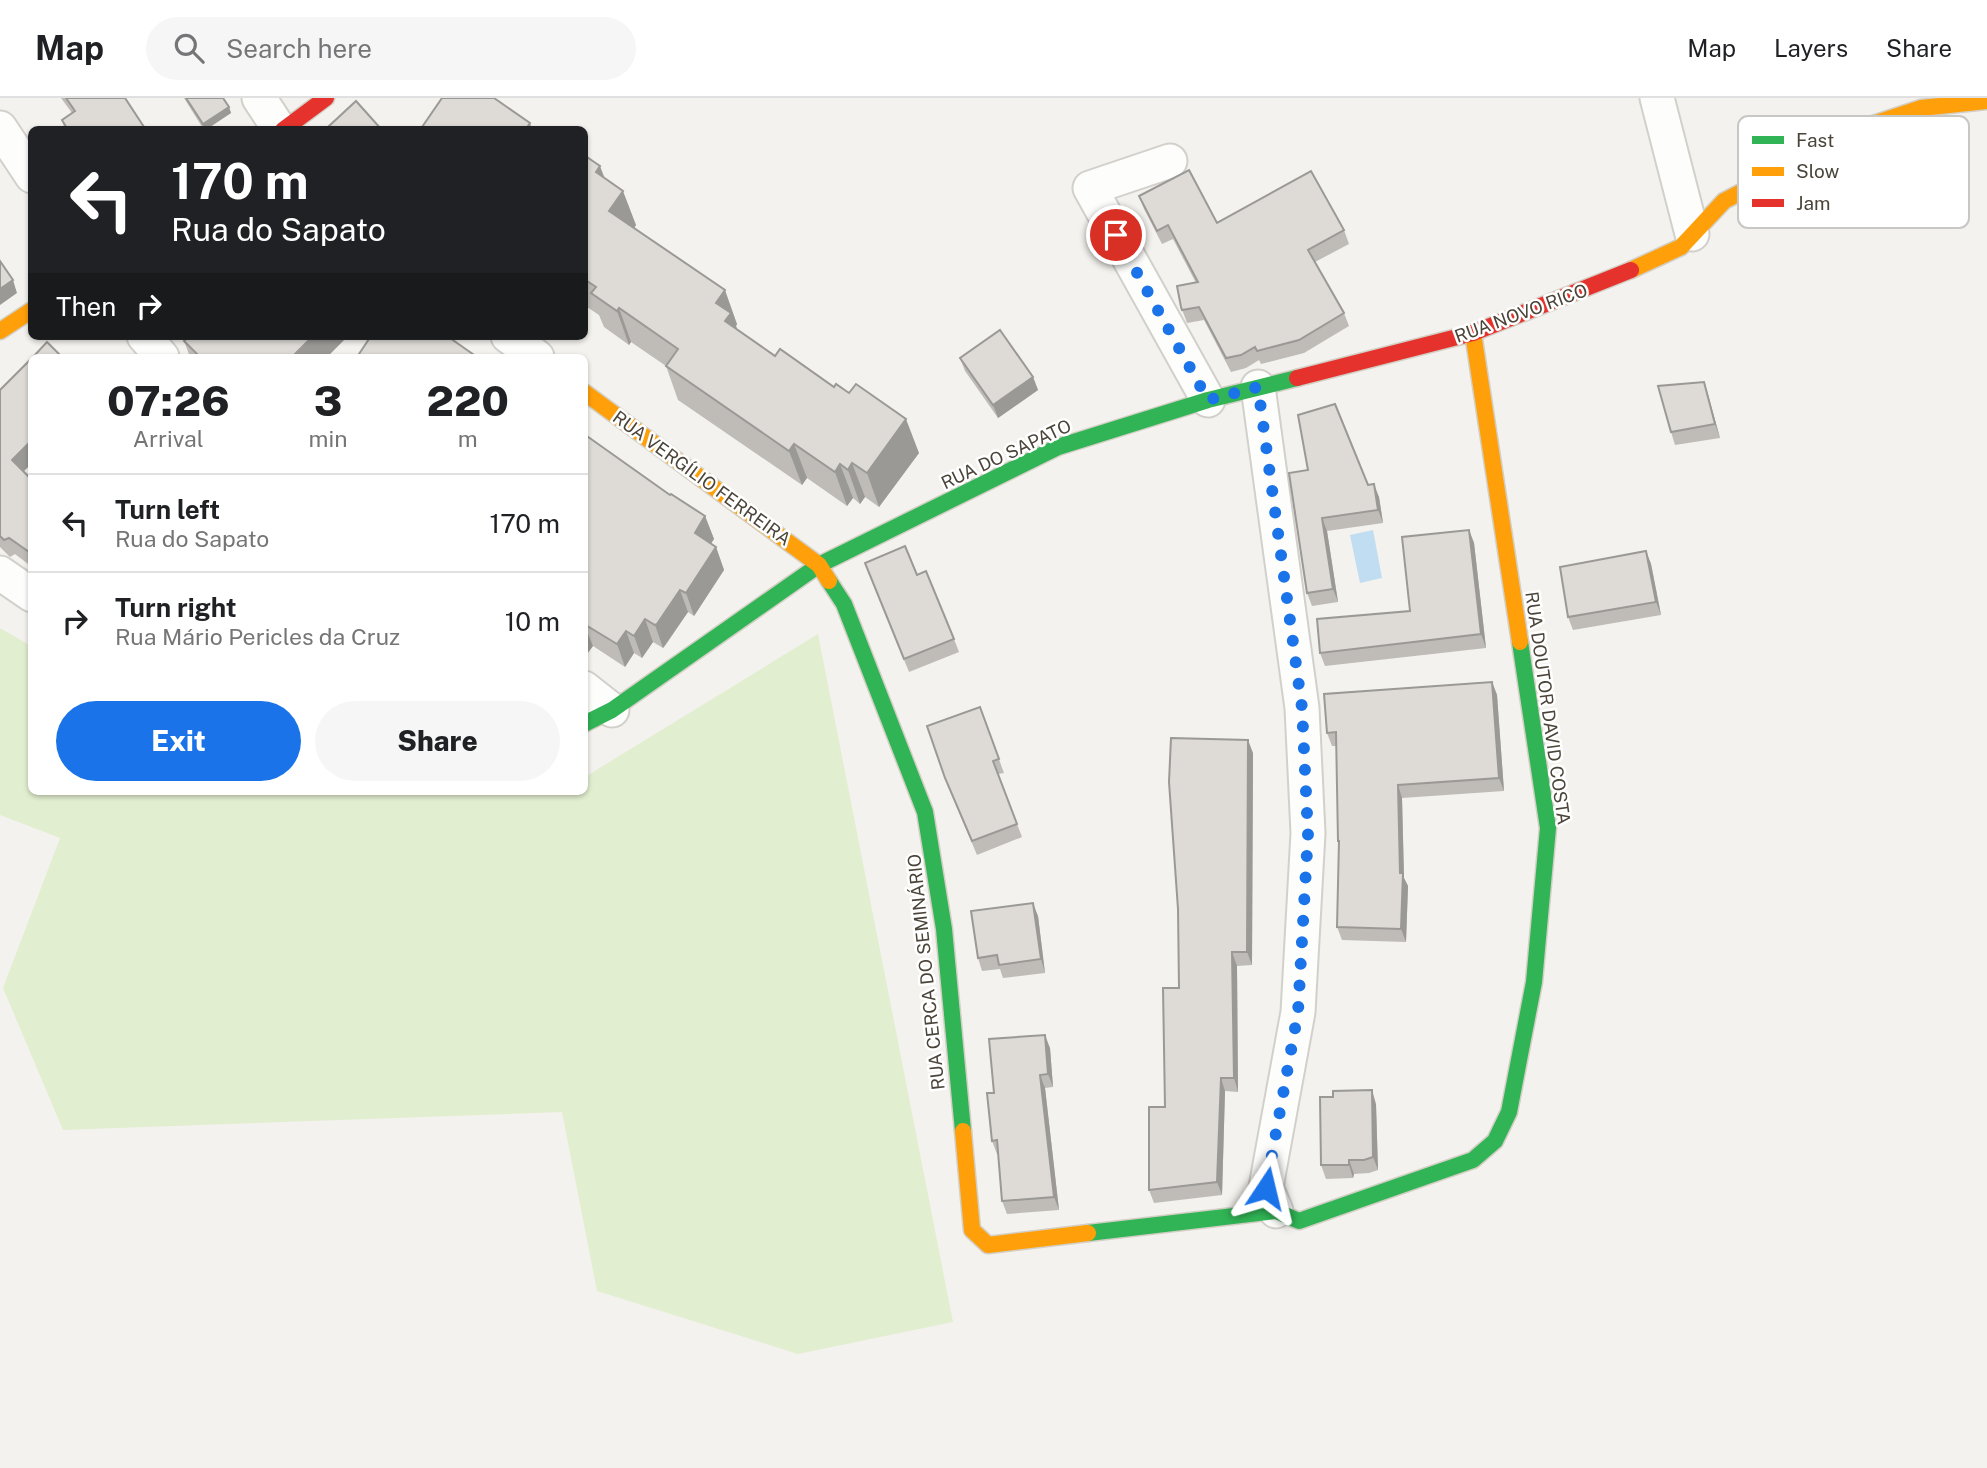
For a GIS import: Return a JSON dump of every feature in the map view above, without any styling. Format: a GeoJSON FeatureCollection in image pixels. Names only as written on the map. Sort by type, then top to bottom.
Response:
{"type":"FeatureCollection","features":[{"type":"Feature","properties":{"kind":"street"},"geometry":{"type":"LineString","coordinates":[[259,98],[278,126]]}},
{"type":"Feature","properties":{"kind":"street"},"geometry":{"type":"LineString","coordinates":[[287,126],[326,98]]}},
{"type":"Feature","properties":{"kind":"street"},"geometry":{"type":"LineString","coordinates":[[1657,98],[1692,234]]}},
{"type":"Feature","properties":{"kind":"street","name":"RUA NOVO RICO"},"geometry":{"type":"LineString","coordinates":[[1897,116],[1921,108],[1987,101]]}},
{"type":"Feature","properties":{"kind":"street"},"geometry":{"type":"LineString","coordinates":[[0,128],[28,170]]}},
{"type":"Feature","properties":{"kind":"street"},"geometry":{"type":"LineString","coordinates":[[1170,161],[1090,188],[1208,400]]}},
{"type":"Feature","properties":{"kind":"street","name":"RUA NOVO RICO"},"geometry":{"type":"LineString","coordinates":[[1258,387],[1473,333],[1597,285],[1681,247],[1724,201],[1738,194]]}},
{"type":"Feature","properties":{"kind":"street"},"geometry":{"type":"LineString","coordinates":[[0,331],[28,313]]}},
{"type":"Feature","properties":{"kind":"street","name":"RUA DOUTOR DAVID COSTA"},"geometry":{"type":"LineString","coordinates":[[1276,1211],[1299,1222],[1473,1160],[1495,1141],[1509,1112],[1534,982],[1548,828],[1473,333]]}},
{"type":"Feature","properties":{"kind":"street"},"geometry":{"type":"LineString","coordinates":[[147,340],[159,354]]}},
{"type":"Feature","properties":{"kind":"street"},"geometry":{"type":"LineString","coordinates":[[1258,387],[1302,708],[1308,834],[1298,1012],[1266,1188],[1276,1211]]}},
{"type":"Feature","properties":{"kind":"street","name":"RUA DO SAPATO"},"geometry":{"type":"LineString","coordinates":[[598,717],[819,565],[1058,447],[1258,387]]}},
{"type":"Feature","properties":{"kind":"street","name":"RUA VERGÍLIO FERREIRA"},"geometry":{"type":"LineString","coordinates":[[588,395],[819,565]]}},
{"type":"Feature","properties":{"kind":"street","name":"RUA CERCA DO SEMINÁRIO"},"geometry":{"type":"LineString","coordinates":[[819,565],[844,604],[926,812],[944,929],[972,1230],[988,1245],[1276,1211]]}},
{"type":"Feature","properties":{"kind":"street"},"geometry":{"type":"LineString","coordinates":[[0,573],[28,592]]}},
{"type":"Feature","properties":{"kind":"street"},"geometry":{"type":"LineString","coordinates":[[588,696],[598,717]]}},
{"type":"Feature","properties":{"kind":"green space"},"geometry":{"type":"Polygon","coordinates":[[[0,628],[28,644],[28,795],[588,795],[588,775],[818,634],[953,1322],[798,1354],[597,1291],[562,1112],[63,1130],[3,988],[60,838],[0,815],[0,628]]]}},
{"type":"Feature","properties":{"kind":"water"},"geometry":{"type":"Polygon","coordinates":[[[1373,530],[1382,578],[1360,583],[1350,535],[1373,530]]]}},
{"type":"Feature","properties":{"kind":"building"},"geometry":{"type":"Polygon","coordinates":[[[66,98],[125,98],[143,126],[66,126],[62,120],[75,111],[66,98]]]}},
{"type":"Feature","properties":{"kind":"building"},"geometry":{"type":"Polygon","coordinates":[[[186,98],[223,98],[229,107],[203,124],[186,98]]]}},
{"type":"Feature","properties":{"kind":"building"},"geometry":{"type":"Polygon","coordinates":[[[442,98],[494,98],[530,123],[528,126],[423,126],[442,98]]]}},
{"type":"Feature","properties":{"kind":"building"},"geometry":{"type":"Polygon","coordinates":[[[356,101],[378,126],[329,126],[356,101]]]}},
{"type":"Feature","properties":{"kind":"building"},"geometry":{"type":"Polygon","coordinates":[[[588,158],[600,166],[596,172],[623,191],[609,211],[725,290],[716,303],[731,313],[725,321],[775,356],[780,349],[834,387],[836,384],[849,393],[856,384],[906,419],[867,473],[852,463],[848,470],[840,464],[835,472],[794,444],[789,451],[666,366],[678,349],[619,308],[617,311],[591,293],[596,287],[588,282],[588,158]]]}},
{"type":"Feature","properties":{"kind":"building"},"geometry":{"type":"Polygon","coordinates":[[[1189,170],[1217,223],[1311,171],[1344,230],[1308,250],[1344,313],[1299,340],[1257,351],[1255,347],[1241,355],[1226,358],[1199,307],[1182,310],[1177,286],[1198,282],[1168,225],[1157,231],[1139,196],[1189,170]]]}},
{"type":"Feature","properties":{"kind":"building"},"geometry":{"type":"Polygon","coordinates":[[[0,261],[13,280],[0,289],[0,261]]]}},
{"type":"Feature","properties":{"kind":"building"},"geometry":{"type":"Polygon","coordinates":[[[1000,330],[1033,377],[993,405],[960,358],[1000,330]]]}},
{"type":"Feature","properties":{"kind":"building"},"geometry":{"type":"Polygon","coordinates":[[[309,340],[295,354],[197,354],[184,341],[309,340]]]}},
{"type":"Feature","properties":{"kind":"building"},"geometry":{"type":"Polygon","coordinates":[[[368,340],[453,340],[473,354],[359,354],[368,340]]]}},
{"type":"Feature","properties":{"kind":"building"},"geometry":{"type":"Polygon","coordinates":[[[47,342],[59,354],[36,354],[47,342]]]}},
{"type":"Feature","properties":{"kind":"building"},"geometry":{"type":"Polygon","coordinates":[[[28,362],[28,444],[12,460],[28,476],[28,551],[9,538],[4,540],[0,536],[0,390],[28,362]]]}},
{"type":"Feature","properties":{"kind":"building"},"geometry":{"type":"Polygon","coordinates":[[[1704,382],[1715,424],[1671,432],[1658,386],[1704,382]]]}},
{"type":"Feature","properties":{"kind":"building"},"geometry":{"type":"Polygon","coordinates":[[[1335,404],[1368,485],[1374,484],[1378,510],[1322,518],[1333,589],[1307,593],[1289,473],[1308,470],[1298,415],[1335,404]]]}},
{"type":"Feature","properties":{"kind":"building"},"geometry":{"type":"Polygon","coordinates":[[[588,437],[670,495],[705,516],[695,533],[716,547],[686,593],[680,590],[657,624],[645,619],[634,636],[626,631],[617,644],[588,626],[588,437]]]}},
{"type":"Feature","properties":{"kind":"building"},"geometry":{"type":"Polygon","coordinates":[[[1469,530],[1481,634],[1320,653],[1317,619],[1410,611],[1402,537],[1469,530]]]}},
{"type":"Feature","properties":{"kind":"building"},"geometry":{"type":"Polygon","coordinates":[[[905,546],[917,575],[926,571],[954,639],[904,659],[865,563],[905,546]]]}},
{"type":"Feature","properties":{"kind":"building"},"geometry":{"type":"Polygon","coordinates":[[[1646,551],[1656,602],[1568,617],[1560,567],[1646,551]]]}},
{"type":"Feature","properties":{"kind":"building"},"geometry":{"type":"Polygon","coordinates":[[[1492,682],[1499,778],[1398,785],[1400,873],[1403,873],[1401,929],[1337,927],[1339,841],[1336,732],[1327,733],[1324,694],[1492,682]]]}},
{"type":"Feature","properties":{"kind":"building"},"geometry":{"type":"Polygon","coordinates":[[[980,707],[999,759],[993,761],[1017,824],[972,841],[945,778],[927,726],[980,707]]]}},
{"type":"Feature","properties":{"kind":"building"},"geometry":{"type":"Polygon","coordinates":[[[1171,738],[1248,740],[1247,952],[1232,952],[1234,1078],[1221,1078],[1217,1182],[1149,1190],[1149,1107],[1165,1107],[1163,988],[1179,988],[1178,909],[1169,782],[1171,738]]]}},
{"type":"Feature","properties":{"kind":"building"},"geometry":{"type":"Polygon","coordinates":[[[1033,903],[1041,959],[999,965],[997,955],[978,958],[971,911],[1033,903]]]}},
{"type":"Feature","properties":{"kind":"building"},"geometry":{"type":"Polygon","coordinates":[[[1045,1035],[1048,1074],[1040,1075],[1054,1197],[1002,1201],[997,1140],[992,1141],[987,1093],[994,1093],[989,1039],[1045,1035]]]}},
{"type":"Feature","properties":{"kind":"building"},"geometry":{"type":"Polygon","coordinates":[[[1372,1090],[1373,1157],[1349,1160],[1349,1165],[1321,1165],[1320,1097],[1333,1097],[1333,1091],[1372,1090]]]}},
{"type":"Feature","properties":{"kind":"traffic: fast"},"geometry":{"type":"LineString","coordinates":[[588,722],[612,710],[819,565],[1058,447],[1208,400],[1297,378]]}},
{"type":"Feature","properties":{"kind":"traffic: fast"},"geometry":{"type":"LineString","coordinates":[[829,581],[844,604],[925,812],[944,929],[963,1131]]}},
{"type":"Feature","properties":{"kind":"traffic: fast"},"geometry":{"type":"LineString","coordinates":[[1088,1233],[1276,1211],[1299,1221],[1473,1160],[1495,1141],[1509,1112],[1534,982],[1548,828],[1520,642]]}},
{"type":"Feature","properties":{"kind":"traffic: slow"},"geometry":{"type":"LineString","coordinates":[[1897,116],[1921,108],[1987,101]]}},
{"type":"Feature","properties":{"kind":"traffic: slow"},"geometry":{"type":"LineString","coordinates":[[1631,270],[1681,247],[1724,201],[1738,194]]}},
{"type":"Feature","properties":{"kind":"traffic: slow"},"geometry":{"type":"LineString","coordinates":[[0,331],[28,313]]}},
{"type":"Feature","properties":{"kind":"traffic: slow"},"geometry":{"type":"LineString","coordinates":[[1473,333],[1520,642]]}},
{"type":"Feature","properties":{"kind":"traffic: slow"},"geometry":{"type":"LineString","coordinates":[[588,395],[819,565],[829,581]]}},
{"type":"Feature","properties":{"kind":"traffic: slow"},"geometry":{"type":"LineString","coordinates":[[963,1131],[972,1230],[988,1245],[1088,1233]]}},
{"type":"Feature","properties":{"kind":"traffic: jam"},"geometry":{"type":"LineString","coordinates":[[288,126],[326,98]]}},
{"type":"Feature","properties":{"kind":"traffic: jam"},"geometry":{"type":"LineString","coordinates":[[1297,378],[1473,333],[1631,270]]}},
{"type":"Feature","properties":{"kind":"route"},"geometry":{"type":"LineString","coordinates":[[1116,235],[1208,400],[1258,387],[1302,708],[1308,834],[1298,1012],[1266,1188]]}}]}
